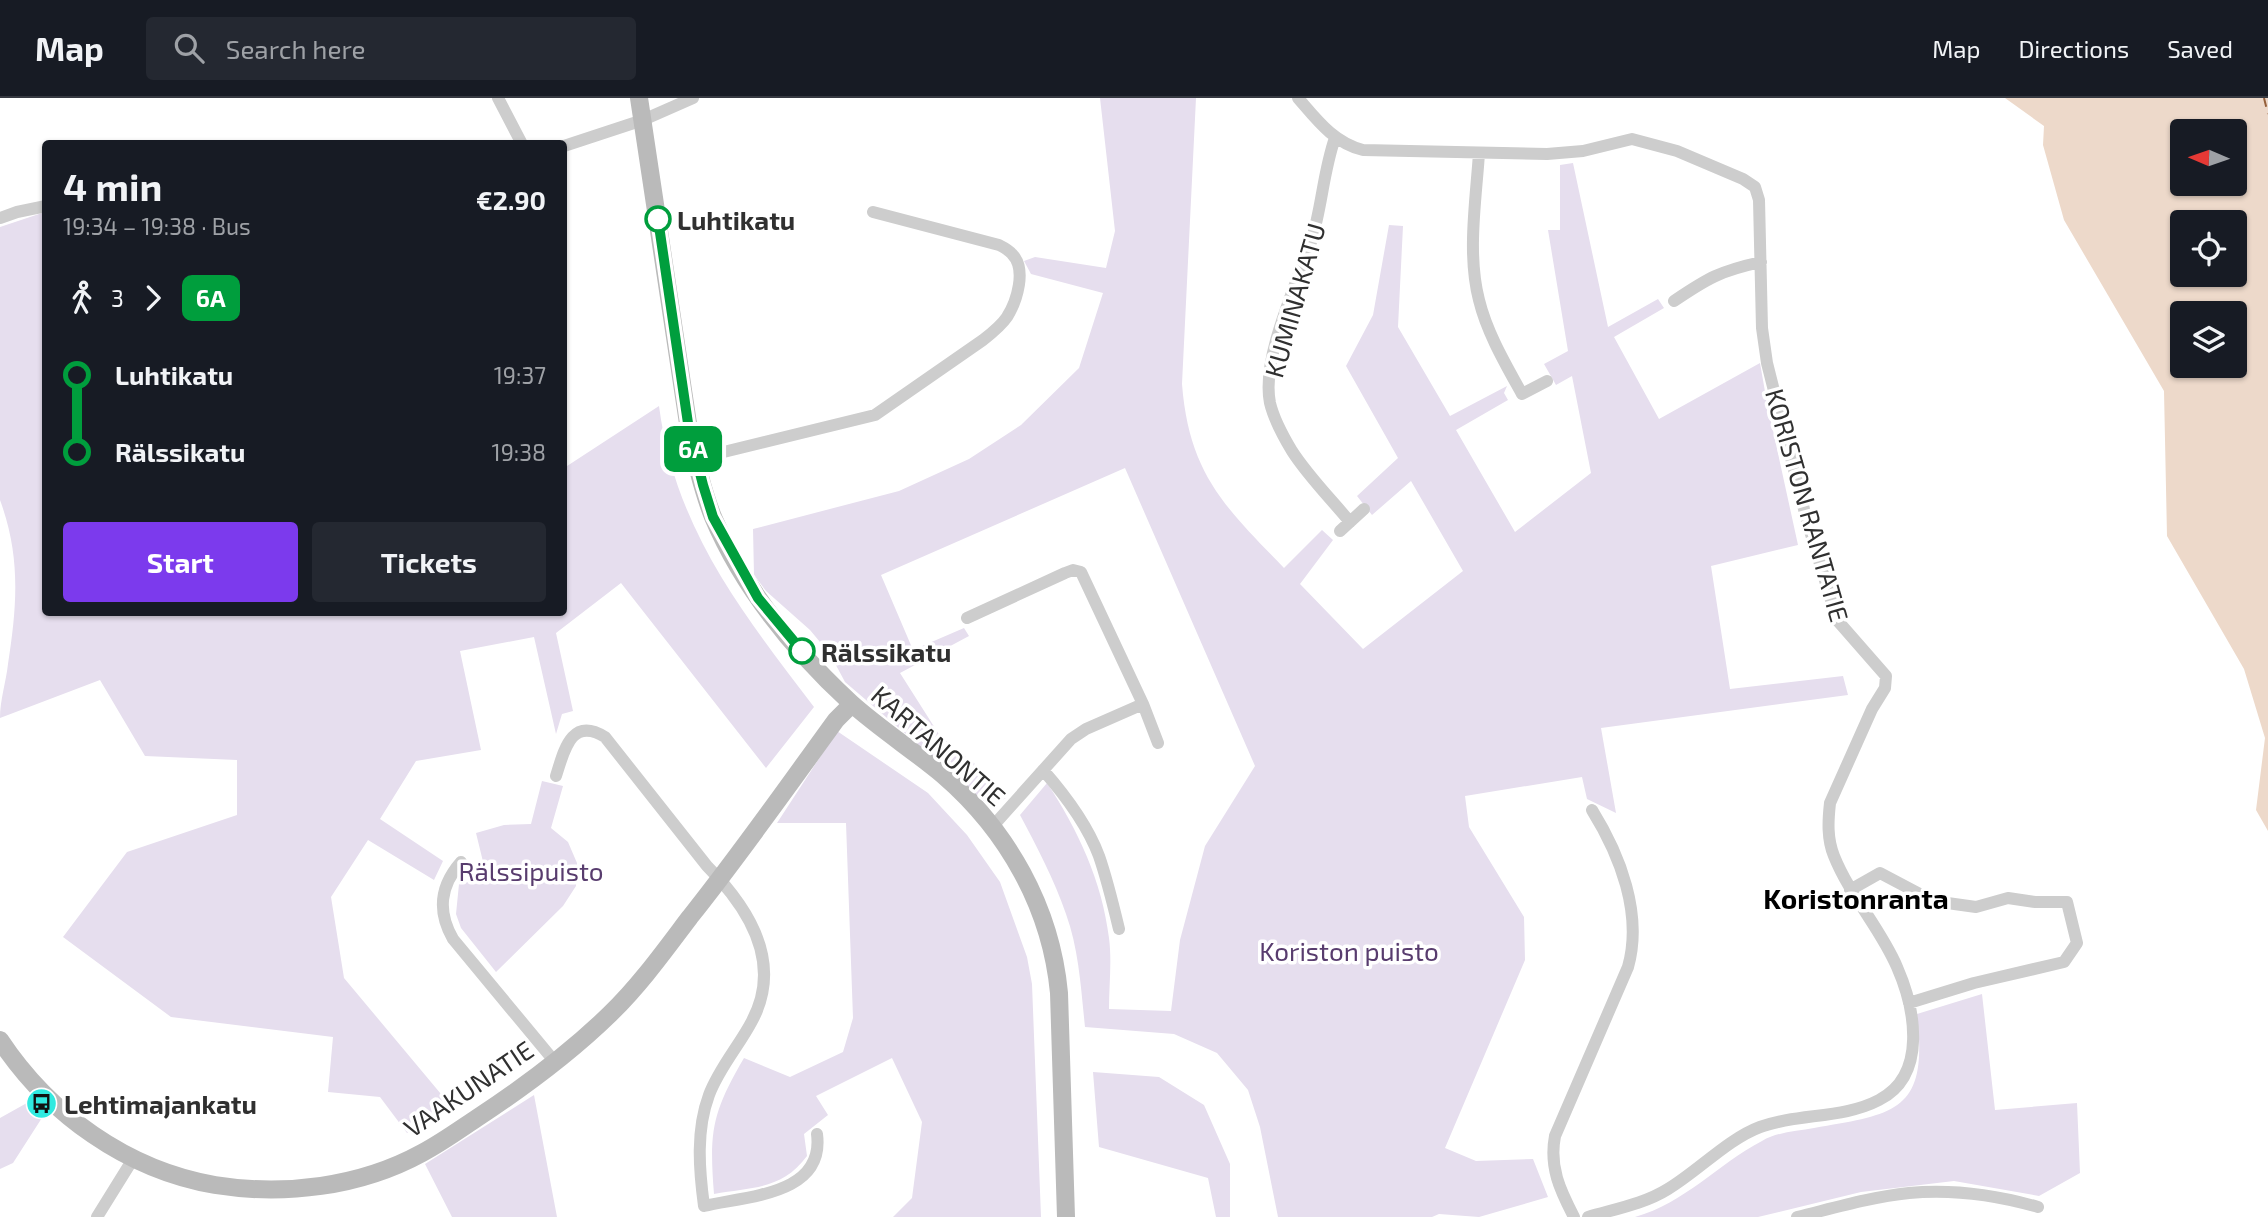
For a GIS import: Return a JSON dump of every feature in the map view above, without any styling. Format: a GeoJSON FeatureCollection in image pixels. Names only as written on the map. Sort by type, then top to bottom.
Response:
{"type":"FeatureCollection","features":[{"type":"Feature","properties":{"kind":"street"},"geometry":{"type":"LineString","coordinates":[[498,98],[520,140]]}},
{"type":"Feature","properties":{"kind":"street","name":"KARTANONTIE"},"geometry":{"type":"LineString","coordinates":[[639,98],[695,459],[713,517],[758,598],[795,644],[852,704],[971,800],[993,826],[1034,894],[1046,923],[1056,960],[1060,1005],[1066,1217]]}},
{"type":"Feature","properties":{"kind":"street"},"geometry":{"type":"LineString","coordinates":[[567,145],[643,120],[693,98]]}},
{"type":"Feature","properties":{"kind":"street","name":"KORISTON RANTATIE"},"geometry":{"type":"LineString","coordinates":[[1298,98],[1335,138],[1351,147],[1377,152],[1566,152],[1632,139],[1698,159],[1755,187],[1759,200],[1762,328],[1767,363],[1818,559],[1838,621],[1886,676],[1885,688],[1872,709],[1830,803],[1828,820],[1833,854],[1850,890],[1896,965],[1909,1003],[1913,1049],[1910,1066],[1903,1081],[1881,1100],[1864,1107],[1789,1119],[1757,1128],[1667,1190],[1636,1203],[1588,1217]]}},
{"type":"Feature","properties":{"kind":"street","name":"KUMINAKATU"},"geometry":{"type":"LineString","coordinates":[[1335,138],[1329,155],[1315,229],[1275,348],[1269,389],[1277,425],[1345,527],[1364,509]]}},
{"type":"Feature","properties":{"kind":"street"},"geometry":{"type":"LineString","coordinates":[[1479,153],[1474,239],[1479,301],[1522,394],[1547,381]]}},
{"type":"Feature","properties":{"kind":"street"},"geometry":{"type":"LineString","coordinates":[[0,218],[42,207]]}},
{"type":"Feature","properties":{"kind":"street"},"geometry":{"type":"LineString","coordinates":[[695,459],[875,415],[995,331],[1008,315],[1019,282],[1017,262],[1012,253],[999,244],[873,212]]}},
{"type":"Feature","properties":{"kind":"street"},"geometry":{"type":"LineString","coordinates":[[1674,301],[1709,277],[1761,262]]}},
{"type":"Feature","properties":{"kind":"street"},"geometry":{"type":"LineString","coordinates":[[967,618],[1065,573],[1073,570],[1081,572],[1143,704],[1157,743]]}},
{"type":"Feature","properties":{"kind":"street","name":"VAAKUNATIE"},"geometry":{"type":"LineString","coordinates":[[0,1040],[49,1100],[84,1128],[143,1165],[189,1180],[235,1188],[283,1190],[346,1180],[397,1165],[421,1154],[527,1084],[590,1033],[633,990],[720,879],[836,720],[852,704]]}},
{"type":"Feature","properties":{"kind":"street"},"geometry":{"type":"LineString","coordinates":[[993,826],[1071,739],[1086,729],[1143,704]]}},
{"type":"Feature","properties":{"kind":"street"},"geometry":{"type":"LineString","coordinates":[[556,776],[566,746],[572,737],[589,730],[605,737],[720,879],[754,929],[765,960],[763,989],[752,1021],[720,1073],[709,1095],[703,1117],[700,1152],[705,1211],[777,1190],[800,1180],[815,1160],[817,1134]]}},
{"type":"Feature","properties":{"kind":"street"},"geometry":{"type":"LineString","coordinates":[[1043,770],[1078,816],[1098,855],[1119,929]]}},
{"type":"Feature","properties":{"kind":"street"},"geometry":{"type":"LineString","coordinates":[[1573,1217],[1553,1170],[1552,1150],[1555,1136],[1628,967],[1633,938],[1630,899],[1623,875],[1614,849],[1592,810]]}},
{"type":"Feature","properties":{"kind":"street"},"geometry":{"type":"LineString","coordinates":[[461,862],[447,881],[443,894],[442,907],[447,929],[555,1062]]}},
{"type":"Feature","properties":{"kind":"street"},"geometry":{"type":"LineString","coordinates":[[1850,890],[1880,873],[1933,901],[1976,907],[2008,898],[2035,902],[2067,902],[2077,943],[2064,962],[1974,983],[1909,1003]]}},
{"type":"Feature","properties":{"kind":"street"},"geometry":{"type":"LineString","coordinates":[[97,1217],[133,1159]]}},
{"type":"Feature","properties":{"kind":"street"},"geometry":{"type":"LineString","coordinates":[[1797,1217],[1909,1193],[2001,1196],[2038,1206]]}},
{"type":"Feature","properties":{"kind":"green space","name":"Koriston puisto"},"geometry":{"type":"Polygon","coordinates":[[[1100,98],[1196,98],[1182,384],[1193,442],[1202,466],[1228,507],[1284,568],[1322,530],[1333,540],[1300,584],[1363,649],[1463,571],[1411,481],[1372,515],[1357,496],[1398,458],[1346,366],[1373,315],[1389,225],[1403,226],[1398,327],[1450,416],[1507,386],[1504,393],[1508,400],[1456,430],[1515,532],[1591,473],[1572,376],[1556,385],[1544,364],[1568,351],[1548,230],[1560,230],[1560,165],[1573,163],[1608,327],[1658,299],[1664,308],[1614,337],[1659,419],[1760,363],[1798,545],[1711,566],[1730,689],[1843,676],[1848,695],[1601,728],[1616,813],[1587,799],[1582,777],[1465,796],[1469,827],[1524,917],[1525,960],[1445,1148],[1476,1161],[1533,1159],[1548,1197],[1479,1217],[1439,1214],[1432,1217],[1278,1217],[1260,1127],[1248,1090],[1217,1053],[1174,1034],[1085,1027],[1079,970],[1070,928],[1051,876],[1020,815],[1047,783],[1069,819],[1087,857],[1106,917],[1110,956],[1109,1009],[1171,1011],[1180,940],[1205,846],[1255,766],[1125,468],[881,575],[913,650],[964,628],[969,636],[900,673],[940,736],[975,764],[1006,798],[991,807],[845,682],[830,654],[810,630],[766,591],[754,575],[753,529],[899,491],[969,459],[1021,425],[1079,368],[1103,293],[1031,274],[1024,261],[1035,257],[1106,268],[1115,231],[1100,98]]]}},
{"type":"Feature","properties":{"kind":"green space"},"geometry":{"type":"Polygon","coordinates":[[[42,213],[42,616],[567,616],[567,466],[659,406],[667,450],[696,530],[738,602],[814,707],[766,768],[621,583],[556,633],[573,711],[562,714],[556,734],[534,637],[460,651],[481,750],[416,761],[380,819],[443,861],[434,880],[368,840],[331,897],[344,978],[451,1106],[407,1133],[380,1097],[328,1092],[333,1037],[171,1017],[63,937],[127,852],[237,815],[237,760],[145,756],[100,680],[0,718],[13,622],[15,582],[11,542],[0,500],[0,227],[42,213]]]}},
{"type":"Feature","properties":{"kind":"green space"},"geometry":{"type":"Polygon","coordinates":[[[837,731],[928,793],[967,835],[1000,882],[1027,957],[1032,984],[1041,1217],[893,1217],[912,1198],[922,1122],[892,1058],[816,1096],[828,1115],[804,1134],[807,1156],[787,1175],[754,1188],[714,1194],[712,1154],[715,1123],[725,1094],[744,1058],[790,1077],[843,1052],[853,1018],[846,823],[777,823],[837,731]]]}},
{"type":"Feature","properties":{"kind":"green space","name":"Rälssipuisto"},"geometry":{"type":"Polygon","coordinates":[[[542,781],[563,786],[551,828],[568,842],[577,863],[576,886],[563,906],[496,972],[461,928],[456,914],[459,884],[487,878],[476,833],[504,825],[531,824],[542,781]]]}},
{"type":"Feature","properties":{"kind":"green space"},"geometry":{"type":"Polygon","coordinates":[[[1982,994],[1995,1110],[2077,1103],[2080,1173],[2039,1196],[1954,1181],[1861,1192],[1758,1217],[1635,1217],[1653,1211],[1686,1193],[1746,1150],[1768,1138],[1787,1132],[1868,1118],[1887,1111],[1901,1102],[1912,1089],[1918,1070],[1917,1014],[1982,994]]]}},
{"type":"Feature","properties":{"kind":"green space"},"geometry":{"type":"Polygon","coordinates":[[[1093,1072],[1159,1077],[1204,1105],[1230,1164],[1230,1217],[1216,1217],[1208,1178],[1099,1147],[1093,1072]]]}},
{"type":"Feature","properties":{"kind":"green space"},"geometry":{"type":"Polygon","coordinates":[[[534,1095],[557,1217],[452,1217],[425,1164],[534,1095]]]}},
{"type":"Feature","properties":{"kind":"green space"},"geometry":{"type":"Polygon","coordinates":[[[34,1099],[47,1110],[13,1163],[0,1169],[0,1118],[34,1099]]]}},
{"type":"Feature","properties":{"kind":"shaded area"},"geometry":{"type":"Polygon","coordinates":[[[2005,98],[2268,98],[2268,831],[2256,810],[2265,738],[2244,669],[2167,536],[2164,391],[2064,220],[2043,145],[2044,126],[2005,98]]]}},
{"type":"Feature","properties":{"kind":"ferry route"},"geometry":{"type":"LineString","coordinates":[[2264,98],[2268,114]]}},
{"type":"Feature","properties":{"kind":"bus line","name":"6A"},"geometry":{"type":"LineString","coordinates":[[658,219],[689,430],[713,517],[758,598],[802,651]]}},
{"type":"Feature","properties":{"kind":"place","name":"Luhtikatu"},"geometry":{"type":"Point","coordinates":[658,219]}},
{"type":"Feature","properties":{"kind":"place","name":"Rälssikatu"},"geometry":{"type":"Point","coordinates":[802,651]}},
{"type":"Feature","properties":{"kind":"place","name":"Lehtimajankatu"},"geometry":{"type":"Point","coordinates":[41,1103]}},
{"type":"Feature","properties":{"kind":"district","name":"Koristonranta"},"geometry":{"type":"Point","coordinates":[1856,898]}}]}
